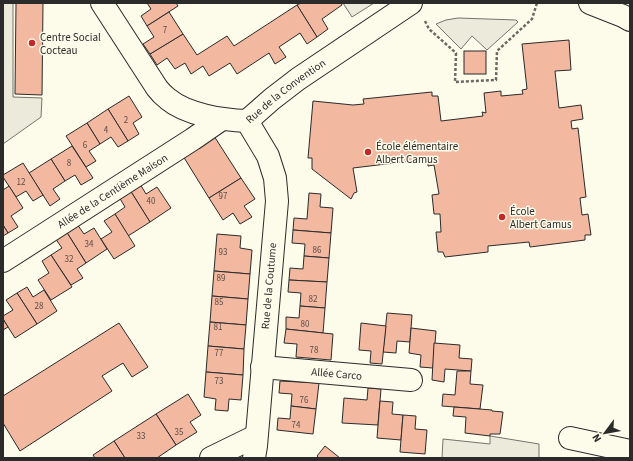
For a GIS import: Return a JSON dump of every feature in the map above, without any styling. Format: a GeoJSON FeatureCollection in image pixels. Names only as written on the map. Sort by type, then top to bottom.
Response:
{"type":"FeatureCollection","features":[{"type":"Feature","properties":{"kind":"street","name":"Rue de la Convention"},"geometry":{"type":"LineString","coordinates":[[102,3],[157,88],[169,100],[186,109],[222,119],[247,122],[272,99],[298,79],[417,9]]}},
{"type":"Feature","properties":{"kind":"street"},"geometry":{"type":"LineString","coordinates":[[590,3],[630,20]]}},
{"type":"Feature","properties":{"kind":"street","name":"Allée de la Centième Maison"},"geometry":{"type":"LineString","coordinates":[[3,261],[193,140],[222,119]]}},
{"type":"Feature","properties":{"kind":"street","name":"Rue de la Coutume"},"geometry":{"type":"LineString","coordinates":[[247,122],[268,156],[276,186],[276,201],[254,458]]}},
{"type":"Feature","properties":{"kind":"street","name":"Allée Carco"},"geometry":{"type":"LineString","coordinates":[[262,367],[412,380]]}},
{"type":"Feature","properties":{"kind":"street"},"geometry":{"type":"LineString","coordinates":[[211,458],[256,436]]}},
{"type":"Feature","properties":{"kind":"street"},"geometry":{"type":"LineString","coordinates":[[570,438],[630,451]]}},
{"type":"Feature","properties":{"kind":"path"},"geometry":{"type":"LineString","coordinates":[[417,9],[429,29],[456,53],[455,82],[496,80],[497,51],[532,18],[537,3]]}},
{"type":"Feature","properties":{"kind":"shaded area"},"geometry":{"type":"Polygon","coordinates":[[[3,3],[13,3],[13,97],[42,98],[41,117],[3,144],[3,3]]]}},
{"type":"Feature","properties":{"kind":"shaded area"},"geometry":{"type":"Polygon","coordinates":[[[343,3],[374,3],[352,17],[343,3]]]}},
{"type":"Feature","properties":{"kind":"shaded area"},"geometry":{"type":"Polygon","coordinates":[[[458,18],[516,20],[518,22],[487,50],[472,36],[461,49],[436,24],[446,20],[458,18]]]}},
{"type":"Feature","properties":{"kind":"shaded area"},"geometry":{"type":"Polygon","coordinates":[[[490,436],[539,444],[539,458],[442,458],[443,439],[490,444],[490,436]]]}},
{"type":"Feature","properties":{"kind":"building"},"geometry":{"type":"Polygon","coordinates":[[[16,3],[43,3],[42,95],[15,94],[16,3]]]}},
{"type":"Feature","properties":{"kind":"building"},"geometry":{"type":"Polygon","coordinates":[[[147,3],[176,3],[178,6],[147,26],[141,16],[151,9],[147,3]]]}},
{"type":"Feature","properties":{"kind":"building"},"geometry":{"type":"Polygon","coordinates":[[[301,3],[341,3],[342,5],[322,19],[328,29],[317,37],[297,5],[301,3]]]}},
{"type":"Feature","properties":{"kind":"building"},"geometry":{"type":"Polygon","coordinates":[[[297,5],[317,37],[307,44],[300,33],[279,47],[286,57],[275,64],[269,53],[237,74],[230,63],[209,76],[203,66],[191,74],[185,63],[175,69],[167,58],[157,65],[150,54],[183,34],[197,55],[227,36],[234,46],[297,5]]]}},
{"type":"Feature","properties":{"kind":"building"},"geometry":{"type":"Polygon","coordinates":[[[169,12],[183,34],[150,54],[143,44],[154,37],[147,26],[169,12]]]}},
{"type":"Feature","properties":{"kind":"building"},"geometry":{"type":"Polygon","coordinates":[[[569,40],[571,70],[555,71],[559,108],[581,105],[583,119],[571,121],[572,129],[578,128],[586,197],[580,198],[582,215],[588,214],[591,235],[585,235],[585,240],[530,247],[529,242],[488,246],[488,252],[445,257],[443,252],[438,252],[436,232],[441,232],[440,214],[434,214],[432,195],[439,194],[434,165],[428,166],[428,159],[353,168],[357,192],[354,193],[351,199],[312,169],[312,158],[308,158],[313,101],[353,105],[364,104],[363,99],[432,92],[432,96],[438,96],[441,121],[483,116],[482,112],[486,113],[484,93],[501,91],[501,96],[523,94],[522,90],[527,89],[522,44],[569,40]]]}},
{"type":"Feature","properties":{"kind":"building"},"geometry":{"type":"Polygon","coordinates":[[[464,51],[486,51],[486,74],[464,74],[464,51]]]}},
{"type":"Feature","properties":{"kind":"building"},"geometry":{"type":"Polygon","coordinates":[[[129,96],[142,117],[133,123],[139,134],[128,141],[108,109],[129,96]]]}},
{"type":"Feature","properties":{"kind":"building"},"geometry":{"type":"Polygon","coordinates":[[[108,109],[128,141],[118,147],[111,137],[100,144],[87,123],[108,109]]]}},
{"type":"Feature","properties":{"kind":"building"},"geometry":{"type":"Polygon","coordinates":[[[87,123],[100,144],[89,151],[96,161],[86,167],[66,136],[87,123]]]}},
{"type":"Feature","properties":{"kind":"building"},"geometry":{"type":"Polygon","coordinates":[[[214,136],[241,178],[209,198],[183,156],[214,136]]]}},
{"type":"Feature","properties":{"kind":"building"},"geometry":{"type":"Polygon","coordinates":[[[72,146],[93,178],[81,185],[75,175],[65,181],[51,159],[72,146]]]}},
{"type":"Feature","properties":{"kind":"building"},"geometry":{"type":"Polygon","coordinates":[[[51,159],[65,181],[53,189],[60,199],[50,206],[29,173],[51,159]]]}},
{"type":"Feature","properties":{"kind":"building"},"geometry":{"type":"Polygon","coordinates":[[[23,163],[43,195],[33,201],[26,191],[16,197],[3,177],[3,175],[23,163]]]}},
{"type":"Feature","properties":{"kind":"building"},"geometry":{"type":"Polygon","coordinates":[[[241,178],[255,199],[244,206],[252,217],[240,224],[233,213],[223,220],[209,198],[241,178]]]}},
{"type":"Feature","properties":{"kind":"building"},"geometry":{"type":"Polygon","coordinates":[[[140,184],[146,194],[157,187],[171,208],[150,222],[130,190],[140,184]]]}},
{"type":"Feature","properties":{"kind":"building"},"geometry":{"type":"Polygon","coordinates":[[[9,186],[23,208],[11,216],[18,227],[8,233],[3,225],[3,190],[9,186]]]}},
{"type":"Feature","properties":{"kind":"building"},"geometry":{"type":"Polygon","coordinates":[[[130,190],[150,222],[128,236],[115,214],[125,207],[119,197],[130,190]]]}},
{"type":"Feature","properties":{"kind":"building"},"geometry":{"type":"Polygon","coordinates":[[[309,193],[321,194],[320,207],[333,208],[331,233],[293,230],[294,218],[307,219],[309,193]]]}},
{"type":"Feature","properties":{"kind":"building"},"geometry":{"type":"Polygon","coordinates":[[[115,214],[135,246],[114,259],[101,239],[112,232],[104,221],[115,214]]]}},
{"type":"Feature","properties":{"kind":"building"},"geometry":{"type":"Polygon","coordinates":[[[77,224],[84,234],[94,228],[107,249],[86,263],[66,231],[77,224]]]}},
{"type":"Feature","properties":{"kind":"building"},"geometry":{"type":"Polygon","coordinates":[[[3,225],[8,233],[3,236],[3,225]]]}},
{"type":"Feature","properties":{"kind":"building"},"geometry":{"type":"Polygon","coordinates":[[[293,230],[331,233],[329,258],[304,256],[305,244],[292,243],[293,230]]]}},
{"type":"Feature","properties":{"kind":"building"},"geometry":{"type":"Polygon","coordinates":[[[66,231],[86,263],[77,269],[83,278],[71,285],[51,255],[62,248],[55,238],[66,231]]]}},
{"type":"Feature","properties":{"kind":"building"},"geometry":{"type":"Polygon","coordinates":[[[217,234],[241,236],[240,248],[252,250],[250,274],[214,271],[217,234]]]}},
{"type":"Feature","properties":{"kind":"building"},"geometry":{"type":"Polygon","coordinates":[[[51,255],[72,287],[51,300],[38,280],[49,273],[42,261],[51,255]]]}},
{"type":"Feature","properties":{"kind":"building"},"geometry":{"type":"Polygon","coordinates":[[[304,256],[329,258],[327,282],[289,280],[290,268],[303,269],[304,256]]]}},
{"type":"Feature","properties":{"kind":"building"},"geometry":{"type":"Polygon","coordinates":[[[214,271],[250,274],[248,299],[212,296],[214,271]]]}},
{"type":"Feature","properties":{"kind":"building"},"geometry":{"type":"Polygon","coordinates":[[[289,280],[327,282],[325,308],[300,306],[301,293],[288,292],[289,280]]]}},
{"type":"Feature","properties":{"kind":"building"},"geometry":{"type":"Polygon","coordinates":[[[27,287],[33,297],[44,290],[57,311],[37,324],[17,293],[27,287]]]}},
{"type":"Feature","properties":{"kind":"building"},"geometry":{"type":"Polygon","coordinates":[[[17,293],[37,324],[15,338],[3,319],[3,316],[13,310],[6,300],[17,293]]]}},
{"type":"Feature","properties":{"kind":"building"},"geometry":{"type":"Polygon","coordinates":[[[212,296],[248,299],[246,325],[210,322],[212,296]]]}},
{"type":"Feature","properties":{"kind":"building"},"geometry":{"type":"Polygon","coordinates":[[[300,306],[325,308],[323,333],[286,329],[286,317],[299,318],[300,306]]]}},
{"type":"Feature","properties":{"kind":"building"},"geometry":{"type":"Polygon","coordinates":[[[387,313],[412,315],[410,342],[397,341],[396,353],[383,352],[387,313]]]}},
{"type":"Feature","properties":{"kind":"building"},"geometry":{"type":"Polygon","coordinates":[[[3,319],[8,327],[3,330],[3,319]]]}},
{"type":"Feature","properties":{"kind":"building"},"geometry":{"type":"Polygon","coordinates":[[[210,322],[246,325],[244,349],[208,346],[210,322]]]}},
{"type":"Feature","properties":{"kind":"building"},"geometry":{"type":"Polygon","coordinates":[[[119,323],[148,367],[132,377],[123,363],[102,376],[112,391],[20,451],[3,423],[3,396],[119,323]]]}},
{"type":"Feature","properties":{"kind":"building"},"geometry":{"type":"Polygon","coordinates":[[[361,323],[386,326],[382,364],[370,363],[371,351],[359,350],[361,323]]]}},
{"type":"Feature","properties":{"kind":"building"},"geometry":{"type":"Polygon","coordinates":[[[411,328],[436,331],[433,368],[420,367],[421,355],[409,353],[411,328]]]}},
{"type":"Feature","properties":{"kind":"building"},"geometry":{"type":"Polygon","coordinates":[[[286,329],[333,334],[331,360],[296,357],[297,344],[284,343],[286,329]]]}},
{"type":"Feature","properties":{"kind":"building"},"geometry":{"type":"Polygon","coordinates":[[[434,343],[460,345],[459,358],[472,359],[471,371],[445,369],[444,382],[432,380],[434,343]]]}},
{"type":"Feature","properties":{"kind":"building"},"geometry":{"type":"Polygon","coordinates":[[[208,346],[244,349],[243,375],[206,372],[208,346]]]}},
{"type":"Feature","properties":{"kind":"building"},"geometry":{"type":"Polygon","coordinates":[[[457,371],[471,371],[470,384],[483,385],[480,409],[442,406],[443,394],[455,395],[457,371]]]}},
{"type":"Feature","properties":{"kind":"building"},"geometry":{"type":"Polygon","coordinates":[[[206,372],[243,375],[241,400],[229,399],[228,411],[215,410],[216,399],[204,397],[206,372]]]}},
{"type":"Feature","properties":{"kind":"building"},"geometry":{"type":"Polygon","coordinates":[[[280,381],[319,383],[316,409],[291,406],[292,394],[279,393],[280,381]]]}},
{"type":"Feature","properties":{"kind":"building"},"geometry":{"type":"Polygon","coordinates":[[[368,388],[381,389],[378,425],[342,423],[344,398],[367,400],[368,388]]]}},
{"type":"Feature","properties":{"kind":"building"},"geometry":{"type":"Polygon","coordinates":[[[188,394],[201,415],[190,422],[197,432],[176,445],[156,414],[188,394]]]}},
{"type":"Feature","properties":{"kind":"building"},"geometry":{"type":"Polygon","coordinates":[[[380,401],[393,402],[392,414],[403,415],[401,440],[377,438],[380,401]]]}},
{"type":"Feature","properties":{"kind":"building"},"geometry":{"type":"Polygon","coordinates":[[[291,406],[316,409],[313,434],[277,430],[278,418],[290,419],[291,406]]]}},
{"type":"Feature","properties":{"kind":"building"},"geometry":{"type":"Polygon","coordinates":[[[454,407],[503,412],[500,434],[490,434],[490,436],[465,433],[466,417],[453,416],[454,407]]]}},
{"type":"Feature","properties":{"kind":"building"},"geometry":{"type":"Polygon","coordinates":[[[156,414],[176,445],[157,458],[125,458],[114,441],[156,414]]]}},
{"type":"Feature","properties":{"kind":"building"},"geometry":{"type":"Polygon","coordinates":[[[403,415],[416,416],[415,429],[427,430],[425,454],[400,452],[403,415]]]}},
{"type":"Feature","properties":{"kind":"building"},"geometry":{"type":"Polygon","coordinates":[[[114,441],[125,458],[95,458],[93,455],[114,441]]]}},
{"type":"Feature","properties":{"kind":"building"},"geometry":{"type":"Polygon","coordinates":[[[325,446],[340,458],[319,458],[317,456],[325,446]]]}},
{"type":"Feature","properties":{"kind":"place","name":"Centre Social Cocteau"},"geometry":{"type":"Point","coordinates":[32,43]}},
{"type":"Feature","properties":{"kind":"place","name":"École élémentaire Albert Camus"},"geometry":{"type":"Point","coordinates":[368,152]}},
{"type":"Feature","properties":{"kind":"place","name":"École Albert Camus"},"geometry":{"type":"Point","coordinates":[502,217]}}]}
